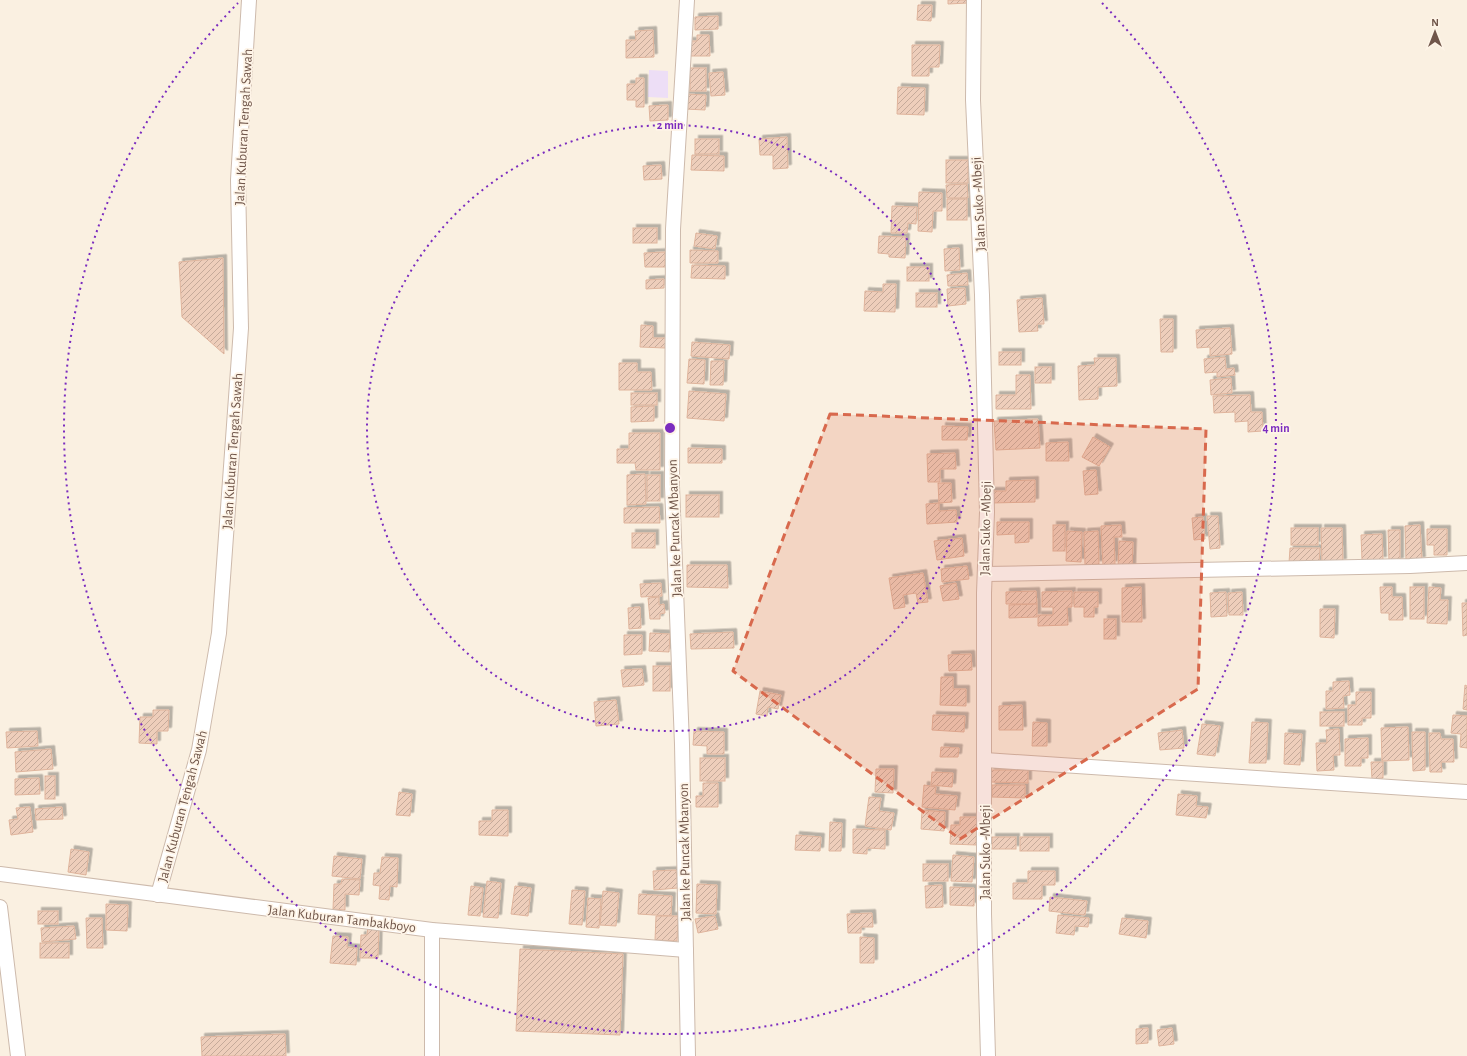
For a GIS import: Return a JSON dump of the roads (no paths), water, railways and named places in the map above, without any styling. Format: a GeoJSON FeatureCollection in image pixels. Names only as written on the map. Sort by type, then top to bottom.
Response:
{"type":"FeatureCollection","features":[{"type":"Feature","properties":{"kind":"street","name":"Jalan Kuburan Tengah Sawah"},"geometry":{"type":"LineString","coordinates":[[158,895],[199,750],[219,633],[240,328],[238,180],[249,0]]}},
{"type":"Feature","properties":{"kind":"street","name":"Jalan ke Puncak Mbanyon"},"geometry":{"type":"LineString","coordinates":[[687,0],[673,229],[672,471],[682,744],[688,1056]]}},
{"type":"Feature","properties":{"kind":"street","name":"Jalan Suko -Mbeji"},"geometry":{"type":"LineString","coordinates":[[974,0],[973,100],[982,295],[987,512],[985,574],[984,914],[988,1056]]}},
{"type":"Feature","properties":{"kind":"street"},"geometry":{"type":"LineString","coordinates":[[985,574],[1402,566],[1467,563]]}},
{"type":"Feature","properties":{"kind":"street"},"geometry":{"type":"LineString","coordinates":[[985,760],[1467,792]]}},
{"type":"Feature","properties":{"kind":"street","name":"Jalan Kuburan Tambakboyo"},"geometry":{"type":"LineString","coordinates":[[0,874],[432,930],[686,950]]}},
{"type":"Feature","properties":{"kind":"street"},"geometry":{"type":"LineString","coordinates":[[0,907],[18,1056]]}},
{"type":"Feature","properties":{"kind":"street"},"geometry":{"type":"LineString","coordinates":[[432,930],[432,1056]]}}]}
